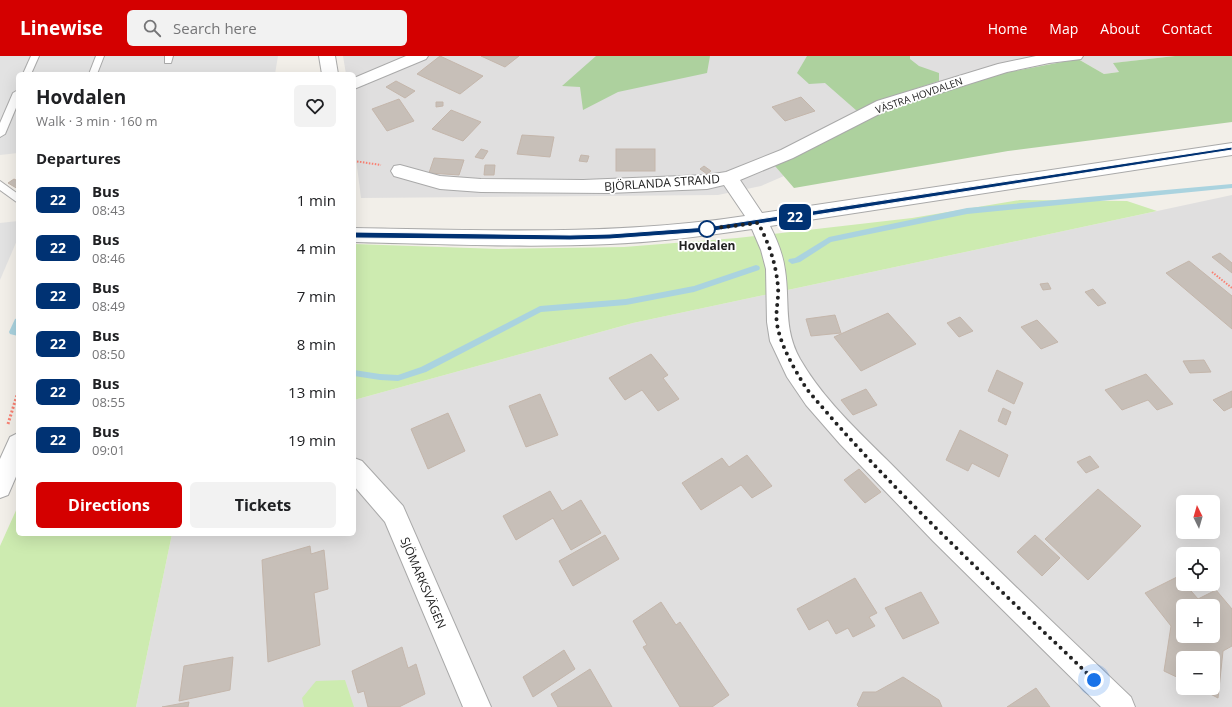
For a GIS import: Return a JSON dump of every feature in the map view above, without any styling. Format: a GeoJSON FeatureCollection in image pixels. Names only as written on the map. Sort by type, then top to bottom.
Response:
{"type":"FeatureCollection","features":[{"type":"Feature","properties":{"kind":"street"},"geometry":{"type":"LineString","coordinates":[[327,56],[330,72]]}},
{"type":"Feature","properties":{"kind":"street"},"geometry":{"type":"LineString","coordinates":[[356,83],[420,56]]}},
{"type":"Feature","properties":{"kind":"street","name":"VÄSTRA HOVDALEN"},"geometry":{"type":"LineString","coordinates":[[729,178],[787,154],[883,105],[1004,68],[1049,58],[1075,56]]}},
{"type":"Feature","properties":{"kind":"street"},"geometry":{"type":"LineString","coordinates":[[356,235],[556,238],[610,237],[707,229],[758,223],[1232,149]]}},
{"type":"Feature","properties":{"kind":"street","name":"BJÖRLANDA STRAND"},"geometry":{"type":"LineString","coordinates":[[400,171],[413,177],[429,181],[573,188],[707,182],[729,178],[758,223],[774,262],[778,288],[777,323],[782,342],[795,370],[806,388],[910,500],[991,582],[1121,707]]}},
{"type":"Feature","properties":{"kind":"street"},"geometry":{"type":"LineString","coordinates":[[0,486],[12,437]]}},
{"type":"Feature","properties":{"kind":"street","name":"SJÖMARKSVÄGEN"},"geometry":{"type":"LineString","coordinates":[[356,471],[394,514],[477,707]]}},
{"type":"Feature","properties":{"kind":"lane"},"geometry":{"type":"LineString","coordinates":[[28,72],[34,56]]}},
{"type":"Feature","properties":{"kind":"lane"},"geometry":{"type":"LineString","coordinates":[[94,72],[100,56]]}},
{"type":"Feature","properties":{"kind":"lane"},"geometry":{"type":"LineString","coordinates":[[0,134],[16,98]]}},
{"type":"Feature","properties":{"kind":"lane"},"geometry":{"type":"LineString","coordinates":[[0,186],[16,198]]}},
{"type":"Feature","properties":{"kind":"path"},"geometry":{"type":"LineString","coordinates":[[356,161],[400,171]]}},
{"type":"Feature","properties":{"kind":"path"},"geometry":{"type":"LineString","coordinates":[[1212,272],[1232,288]]}},
{"type":"Feature","properties":{"kind":"path"},"geometry":{"type":"LineString","coordinates":[[12,437],[16,407]]}},
{"type":"Feature","properties":{"kind":"shaded area"},"geometry":{"type":"Polygon","coordinates":[[[0,56],[278,56],[275,72],[16,72],[16,153],[0,155],[0,56]]]}},
{"type":"Feature","properties":{"kind":"shaded area"},"geometry":{"type":"Polygon","coordinates":[[[343,56],[1175,56],[1114,63],[1119,72],[1104,74],[1078,59],[1004,73],[878,112],[776,166],[784,176],[761,186],[718,195],[361,198],[356,159],[356,72],[346,72],[343,56]]]}},
{"type":"Feature","properties":{"kind":"shaded area"},"geometry":{"type":"Polygon","coordinates":[[[1232,195],[1232,707],[136,707],[172,536],[356,536],[356,399],[633,323],[1232,195]]]}},
{"type":"Feature","properties":{"kind":"shaded area"},"geometry":{"type":"Polygon","coordinates":[[[16,221],[16,243],[0,280],[0,223],[16,221]]]}},
{"type":"Feature","properties":{"kind":"green space"},"geometry":{"type":"Polygon","coordinates":[[[596,56],[710,56],[707,73],[618,92],[583,110],[580,87],[562,86],[596,56]]]}},
{"type":"Feature","properties":{"kind":"green space"},"geometry":{"type":"Polygon","coordinates":[[[807,56],[910,56],[910,59],[919,66],[939,73],[939,81],[893,96],[857,111],[825,83],[809,84],[797,73],[807,56]]]}},
{"type":"Feature","properties":{"kind":"green space"},"geometry":{"type":"Polygon","coordinates":[[[1175,56],[1232,56],[1232,122],[1008,151],[794,188],[775,166],[878,112],[1004,73],[1078,59],[1104,74],[1119,72],[1113,63],[1175,56]]]}},
{"type":"Feature","properties":{"kind":"green space"},"geometry":{"type":"Polygon","coordinates":[[[1020,200],[1127,201],[1157,211],[633,323],[356,399],[356,244],[499,249],[624,247],[737,238],[912,218],[1020,200]]]}},
{"type":"Feature","properties":{"kind":"green space"},"geometry":{"type":"Polygon","coordinates":[[[16,510],[16,536],[172,536],[136,707],[0,707],[0,546],[16,510]]]}},
{"type":"Feature","properties":{"kind":"green space"},"geometry":{"type":"Polygon","coordinates":[[[345,680],[354,707],[304,707],[302,698],[316,681],[345,680]]]}},
{"type":"Feature","properties":{"kind":"building"},"geometry":{"type":"Polygon","coordinates":[[[440,56],[483,76],[460,94],[417,74],[440,56]]]}},
{"type":"Feature","properties":{"kind":"building"},"geometry":{"type":"Polygon","coordinates":[[[481,56],[519,56],[505,67],[481,56]]]}},
{"type":"Feature","properties":{"kind":"building"},"geometry":{"type":"Polygon","coordinates":[[[396,81],[415,91],[405,98],[386,87],[396,81]]]}},
{"type":"Feature","properties":{"kind":"building"},"geometry":{"type":"Polygon","coordinates":[[[801,97],[815,111],[785,121],[772,107],[801,97]]]}},
{"type":"Feature","properties":{"kind":"building"},"geometry":{"type":"Polygon","coordinates":[[[399,99],[414,121],[387,131],[372,109],[399,99]]]}},
{"type":"Feature","properties":{"kind":"building"},"geometry":{"type":"Polygon","coordinates":[[[436,102],[443,102],[443,106],[436,107],[436,102]]]}},
{"type":"Feature","properties":{"kind":"building"},"geometry":{"type":"Polygon","coordinates":[[[451,110],[481,122],[463,141],[432,129],[451,110]]]}},
{"type":"Feature","properties":{"kind":"building"},"geometry":{"type":"Polygon","coordinates":[[[522,135],[554,137],[550,157],[517,154],[522,135]]]}},
{"type":"Feature","properties":{"kind":"building"},"geometry":{"type":"Polygon","coordinates":[[[481,149],[488,151],[483,159],[475,157],[481,149]]]}},
{"type":"Feature","properties":{"kind":"building"},"geometry":{"type":"Polygon","coordinates":[[[616,149],[655,149],[655,171],[616,171],[616,149]]]}},
{"type":"Feature","properties":{"kind":"building"},"geometry":{"type":"Polygon","coordinates":[[[581,155],[589,156],[587,162],[579,161],[581,155]]]}},
{"type":"Feature","properties":{"kind":"building"},"geometry":{"type":"Polygon","coordinates":[[[434,158],[464,160],[459,175],[429,173],[434,158]]]}},
{"type":"Feature","properties":{"kind":"building"},"geometry":{"type":"Polygon","coordinates":[[[485,165],[495,165],[494,175],[484,175],[485,165]]]}},
{"type":"Feature","properties":{"kind":"building"},"geometry":{"type":"Polygon","coordinates":[[[704,166],[711,171],[707,174],[700,169],[704,166]]]}},
{"type":"Feature","properties":{"kind":"building"},"geometry":{"type":"Polygon","coordinates":[[[14,179],[16,180],[16,188],[8,183],[14,179]]]}},
{"type":"Feature","properties":{"kind":"building"},"geometry":{"type":"Polygon","coordinates":[[[1220,253],[1232,263],[1232,273],[1212,257],[1220,253]]]}},
{"type":"Feature","properties":{"kind":"building"},"geometry":{"type":"Polygon","coordinates":[[[1189,261],[1232,296],[1232,329],[1166,273],[1189,261]]]}},
{"type":"Feature","properties":{"kind":"building"},"geometry":{"type":"Polygon","coordinates":[[[1048,283],[1051,289],[1043,290],[1040,284],[1048,283]]]}},
{"type":"Feature","properties":{"kind":"building"},"geometry":{"type":"Polygon","coordinates":[[[1093,289],[1106,303],[1098,306],[1085,292],[1093,289]]]}},
{"type":"Feature","properties":{"kind":"building"},"geometry":{"type":"Polygon","coordinates":[[[888,313],[916,344],[861,371],[834,337],[888,313]]]}},
{"type":"Feature","properties":{"kind":"building"},"geometry":{"type":"Polygon","coordinates":[[[835,315],[841,333],[811,336],[806,319],[835,315]]]}},
{"type":"Feature","properties":{"kind":"building"},"geometry":{"type":"Polygon","coordinates":[[[960,317],[973,331],[959,337],[947,323],[960,317]]]}},
{"type":"Feature","properties":{"kind":"building"},"geometry":{"type":"Polygon","coordinates":[[[1037,320],[1058,342],[1041,349],[1021,327],[1037,320]]]}},
{"type":"Feature","properties":{"kind":"building"},"geometry":{"type":"Polygon","coordinates":[[[651,354],[668,375],[663,378],[679,399],[658,411],[642,390],[625,400],[609,378],[651,354]]]}},
{"type":"Feature","properties":{"kind":"building"},"geometry":{"type":"Polygon","coordinates":[[[1204,360],[1211,372],[1190,373],[1183,361],[1204,360]]]}},
{"type":"Feature","properties":{"kind":"building"},"geometry":{"type":"Polygon","coordinates":[[[997,370],[1023,383],[1014,404],[988,391],[997,370]]]}},
{"type":"Feature","properties":{"kind":"building"},"geometry":{"type":"Polygon","coordinates":[[[1146,374],[1173,404],[1157,410],[1148,400],[1122,410],[1105,390],[1146,374]]]}},
{"type":"Feature","properties":{"kind":"building"},"geometry":{"type":"Polygon","coordinates":[[[866,389],[877,405],[853,415],[841,400],[866,389]]]}},
{"type":"Feature","properties":{"kind":"building"},"geometry":{"type":"Polygon","coordinates":[[[1232,391],[1232,407],[1224,411],[1213,400],[1232,391]]]}},
{"type":"Feature","properties":{"kind":"building"},"geometry":{"type":"Polygon","coordinates":[[[540,394],[558,435],[526,447],[509,406],[540,394]]]}},
{"type":"Feature","properties":{"kind":"building"},"geometry":{"type":"Polygon","coordinates":[[[1003,408],[1011,412],[1006,425],[998,421],[1003,408]]]}},
{"type":"Feature","properties":{"kind":"building"},"geometry":{"type":"Polygon","coordinates":[[[448,413],[465,451],[428,469],[411,429],[448,413]]]}},
{"type":"Feature","properties":{"kind":"building"},"geometry":{"type":"Polygon","coordinates":[[[960,430],[1008,455],[999,477],[972,463],[968,471],[946,460],[960,430]]]}},
{"type":"Feature","properties":{"kind":"building"},"geometry":{"type":"Polygon","coordinates":[[[747,455],[772,486],[752,498],[741,485],[701,510],[682,483],[722,458],[729,467],[747,455]]]}},
{"type":"Feature","properties":{"kind":"building"},"geometry":{"type":"Polygon","coordinates":[[[1090,456],[1099,467],[1086,473],[1077,462],[1090,456]]]}},
{"type":"Feature","properties":{"kind":"building"},"geometry":{"type":"Polygon","coordinates":[[[859,469],[881,492],[865,503],[844,480],[859,469]]]}},
{"type":"Feature","properties":{"kind":"building"},"geometry":{"type":"Polygon","coordinates":[[[1098,489],[1141,526],[1088,580],[1045,539],[1098,489]]]}},
{"type":"Feature","properties":{"kind":"building"},"geometry":{"type":"Polygon","coordinates":[[[550,491],[562,511],[581,500],[601,533],[571,550],[553,518],[516,540],[503,516],[550,491]]]}},
{"type":"Feature","properties":{"kind":"building"},"geometry":{"type":"Polygon","coordinates":[[[605,535],[619,559],[573,586],[559,561],[605,535]]]}},
{"type":"Feature","properties":{"kind":"building"},"geometry":{"type":"Polygon","coordinates":[[[1035,535],[1060,558],[1042,576],[1017,552],[1035,535]]]}},
{"type":"Feature","properties":{"kind":"building"},"geometry":{"type":"Polygon","coordinates":[[[310,546],[311,554],[324,550],[328,589],[314,593],[320,645],[268,662],[262,560],[310,546]]]}},
{"type":"Feature","properties":{"kind":"building"},"geometry":{"type":"Polygon","coordinates":[[[855,578],[877,613],[869,617],[875,626],[853,637],[848,628],[836,634],[828,620],[809,630],[797,609],[855,578]]]}},
{"type":"Feature","properties":{"kind":"building"},"geometry":{"type":"Polygon","coordinates":[[[1176,578],[1176,591],[1191,591],[1198,599],[1217,591],[1232,609],[1232,646],[1223,651],[1220,679],[1220,651],[1176,651],[1176,677],[1164,671],[1171,626],[1145,593],[1176,578]]]}},
{"type":"Feature","properties":{"kind":"building"},"geometry":{"type":"Polygon","coordinates":[[[921,592],[939,623],[903,639],[885,608],[921,592]]]}},
{"type":"Feature","properties":{"kind":"building"},"geometry":{"type":"Polygon","coordinates":[[[661,602],[676,625],[680,622],[729,695],[712,707],[680,707],[643,647],[647,645],[633,621],[661,602]]]}},
{"type":"Feature","properties":{"kind":"building"},"geometry":{"type":"Polygon","coordinates":[[[402,647],[408,668],[416,664],[425,694],[399,707],[368,707],[364,691],[358,693],[352,671],[402,647]]]}},
{"type":"Feature","properties":{"kind":"building"},"geometry":{"type":"Polygon","coordinates":[[[564,650],[575,669],[533,697],[523,677],[564,650]]]}},
{"type":"Feature","properties":{"kind":"building"},"geometry":{"type":"Polygon","coordinates":[[[233,657],[230,690],[179,701],[184,666],[233,657]]]}},
{"type":"Feature","properties":{"kind":"building"},"geometry":{"type":"Polygon","coordinates":[[[590,669],[612,707],[558,707],[551,694],[590,669]]]}},
{"type":"Feature","properties":{"kind":"building"},"geometry":{"type":"Polygon","coordinates":[[[903,677],[939,700],[942,707],[859,707],[857,705],[863,692],[876,692],[903,677]]]}},
{"type":"Feature","properties":{"kind":"building"},"geometry":{"type":"Polygon","coordinates":[[[1036,688],[1050,707],[1007,707],[1036,688]]]}},
{"type":"Feature","properties":{"kind":"building"},"geometry":{"type":"Polygon","coordinates":[[[189,702],[188,707],[162,707],[189,702]]]}},
{"type":"Feature","properties":{"kind":"waterway"},"geometry":{"type":"LineString","coordinates":[[792,261],[797,260],[829,240],[967,211],[1232,186]]}},
{"type":"Feature","properties":{"kind":"waterway"},"geometry":{"type":"LineString","coordinates":[[356,373],[398,378],[423,370],[540,309],[626,302],[694,289],[756,268]]}},
{"type":"Feature","properties":{"kind":"waterway"},"geometry":{"type":"LineString","coordinates":[[16,325],[13,332],[16,333]]}},
{"type":"Feature","properties":{"kind":"bus line","name":"22"},"geometry":{"type":"LineString","coordinates":[[356,235],[570,238],[610,237],[707,229],[758,223],[1132,163],[1232,149]]}},
{"type":"Feature","properties":{"kind":"place","name":"Hovdalen"},"geometry":{"type":"Point","coordinates":[707,229]}},
{"type":"Feature","properties":{"kind":"route"},"geometry":{"type":"LineString","coordinates":[[707,229],[758,223],[763,232],[774,262],[778,288],[777,323],[781,339],[795,370],[806,388],[830,416],[910,500],[991,582],[1094,680]]}}]}
